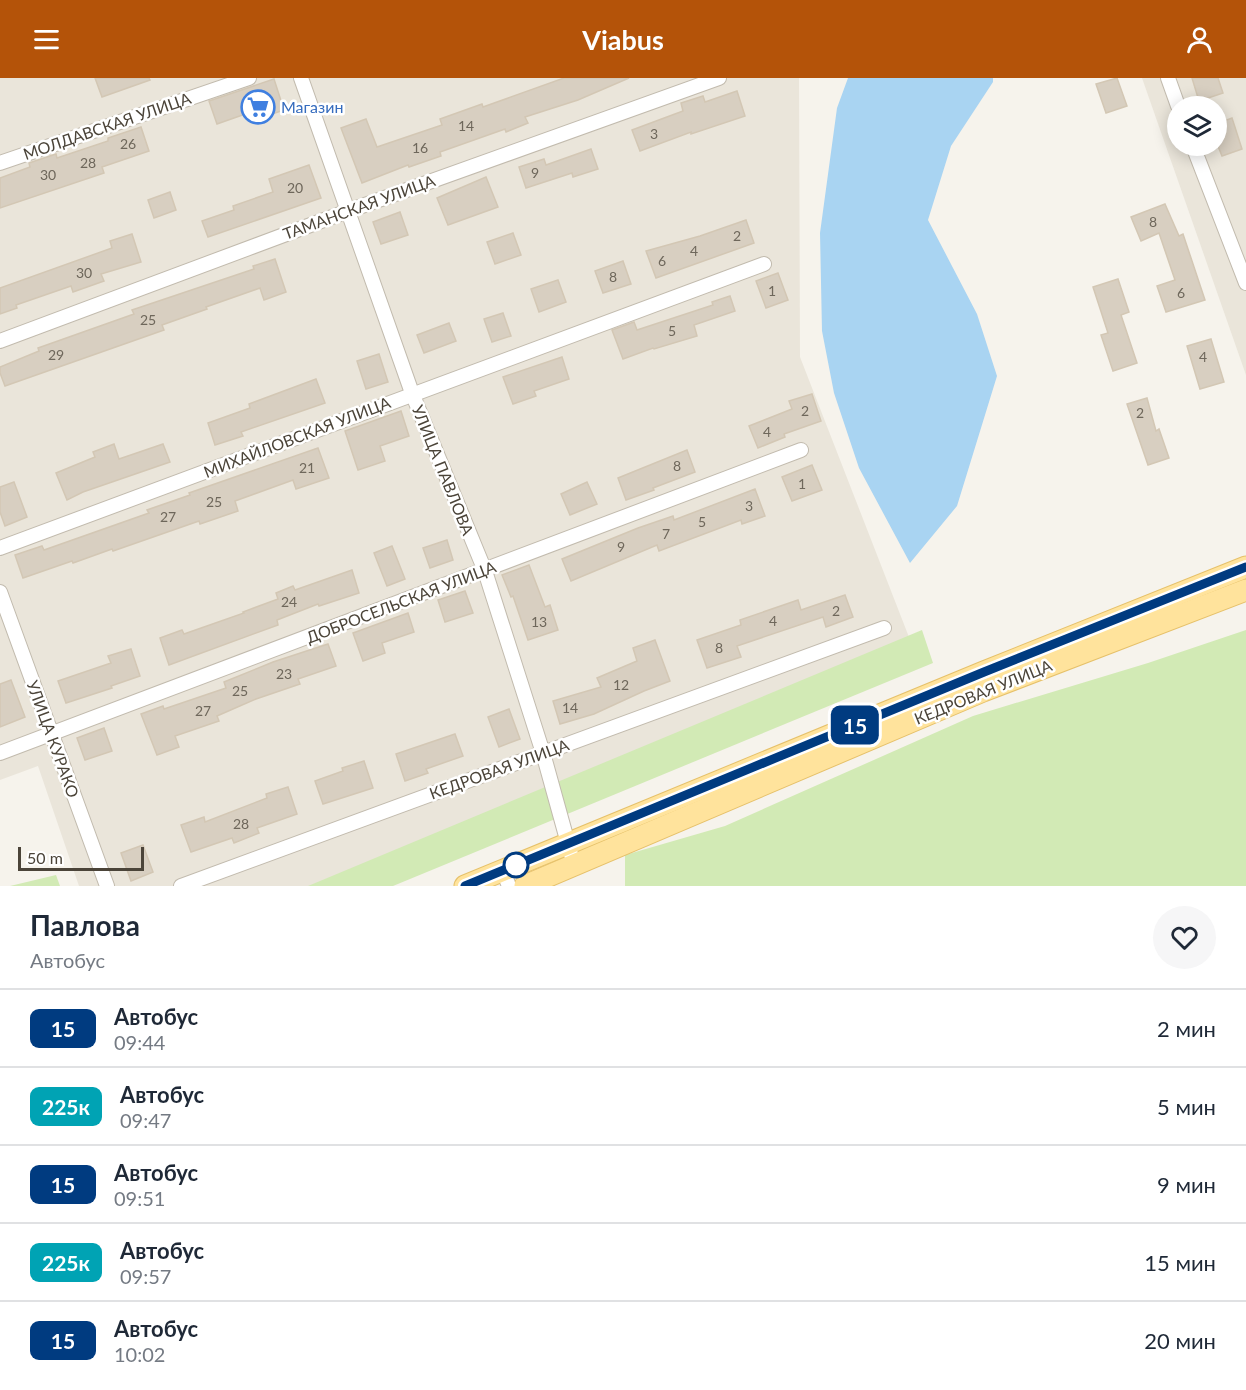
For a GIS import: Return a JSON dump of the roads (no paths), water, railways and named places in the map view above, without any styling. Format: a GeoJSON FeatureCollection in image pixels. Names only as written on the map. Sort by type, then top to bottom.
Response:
{"type":"FeatureCollection","features":[{"type":"Feature","properties":{"kind":"main road","name":"КЕДРОВАЯ УЛИЦА"},"geometry":{"type":"LineString","coordinates":[[465,886],[506,878],[569,843],[995,667],[1246,567]]}},
{"type":"Feature","properties":{"kind":"main road","name":"КЕДРОВАЯ УЛИЦА"},"geometry":{"type":"LineString","coordinates":[[525,886],[982,691],[1246,590]]}},
{"type":"Feature","properties":{"kind":"street","name":"МОЛДАВСКАЯ УЛИЦА"},"geometry":{"type":"LineString","coordinates":[[0,163],[249,78]]}},
{"type":"Feature","properties":{"kind":"street","name":"УЛИЦА ПАВЛОВА"},"geometry":{"type":"LineString","coordinates":[[301,78],[412,393],[484,571],[543,753],[574,865]]}},
{"type":"Feature","properties":{"kind":"street","name":"ТАМАНСКАЯ УЛИЦА"},"geometry":{"type":"LineString","coordinates":[[0,341],[348,211],[719,78]]}},
{"type":"Feature","properties":{"kind":"street"},"geometry":{"type":"LineString","coordinates":[[1167,78],[1174,96]]}},
{"type":"Feature","properties":{"kind":"street"},"geometry":{"type":"LineString","coordinates":[[1197,156],[1245,274]]}},
{"type":"Feature","properties":{"kind":"street","name":"МИХАЙЛОВСКАЯ УЛИЦА"},"geometry":{"type":"LineString","coordinates":[[0,548],[764,264]]}},
{"type":"Feature","properties":{"kind":"street","name":"ДОБРОСЕЛЬСКАЯ УЛИЦА"},"geometry":{"type":"LineString","coordinates":[[0,753],[801,450]]}},
{"type":"Feature","properties":{"kind":"street","name":"УЛИЦА КУРАКО"},"geometry":{"type":"LineString","coordinates":[[0,592],[107,886]]}},
{"type":"Feature","properties":{"kind":"street","name":"КЕДРОВАЯ УЛИЦА"},"geometry":{"type":"LineString","coordinates":[[181,886],[885,628]]}},
{"type":"Feature","properties":{"kind":"water"},"geometry":{"type":"Polygon","coordinates":[[[848,78],[993,78],[993,82],[951,146],[928,220],[977,314],[997,376],[957,506],[910,563],[859,468],[834,393],[822,331],[820,233],[837,108],[848,78]]]}},
{"type":"Feature","properties":{"kind":"place","name":"Магазин"},"geometry":{"type":"Point","coordinates":[258,107]}}]}
